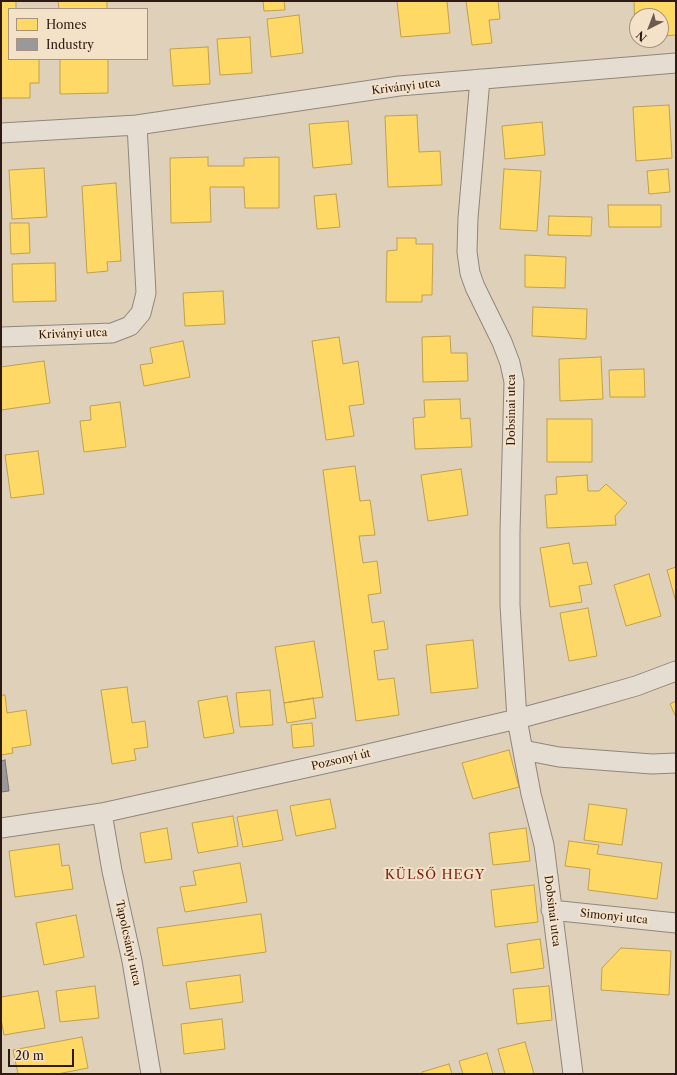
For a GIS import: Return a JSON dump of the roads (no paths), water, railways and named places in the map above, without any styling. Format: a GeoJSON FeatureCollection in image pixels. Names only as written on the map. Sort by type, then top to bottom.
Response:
{"type":"FeatureCollection","features":[{"type":"Feature","properties":{"kind":"street","name":"Kriványi utca"},"geometry":{"type":"LineString","coordinates":[[1,133],[137,125],[399,86],[676,63]]}},
{"type":"Feature","properties":{"kind":"street","name":"Dobsinai utca"},"geometry":{"type":"LineString","coordinates":[[480,79],[468,218],[467,252],[470,273],[475,287],[502,342],[510,363],[514,382],[510,532],[510,605],[517,719],[531,794],[544,845],[551,910],[573,1074]]}},
{"type":"Feature","properties":{"kind":"street","name":"Kriványi utca"},"geometry":{"type":"LineString","coordinates":[[1,336],[112,334],[130,326],[141,313],[146,293],[137,125]]}},
{"type":"Feature","properties":{"kind":"street","name":"Pozsonyi út"},"geometry":{"type":"LineString","coordinates":[[1,828],[102,813],[355,757],[517,719],[636,686],[676,671]]}},
{"type":"Feature","properties":{"kind":"street"},"geometry":{"type":"LineString","coordinates":[[523,750],[559,757],[652,764],[676,763]]}},
{"type":"Feature","properties":{"kind":"street","name":"Tapolcsányi utca"},"geometry":{"type":"LineString","coordinates":[[102,813],[112,871],[132,961],[151,1074]]}},
{"type":"Feature","properties":{"kind":"street","name":"Simonyi utca"},"geometry":{"type":"LineString","coordinates":[[551,910],[676,923]]}},
{"type":"Feature","properties":{"kind":"district","name":"KÜLSŐ HEGY"},"geometry":{"type":"Point","coordinates":[435,875]}}]}
